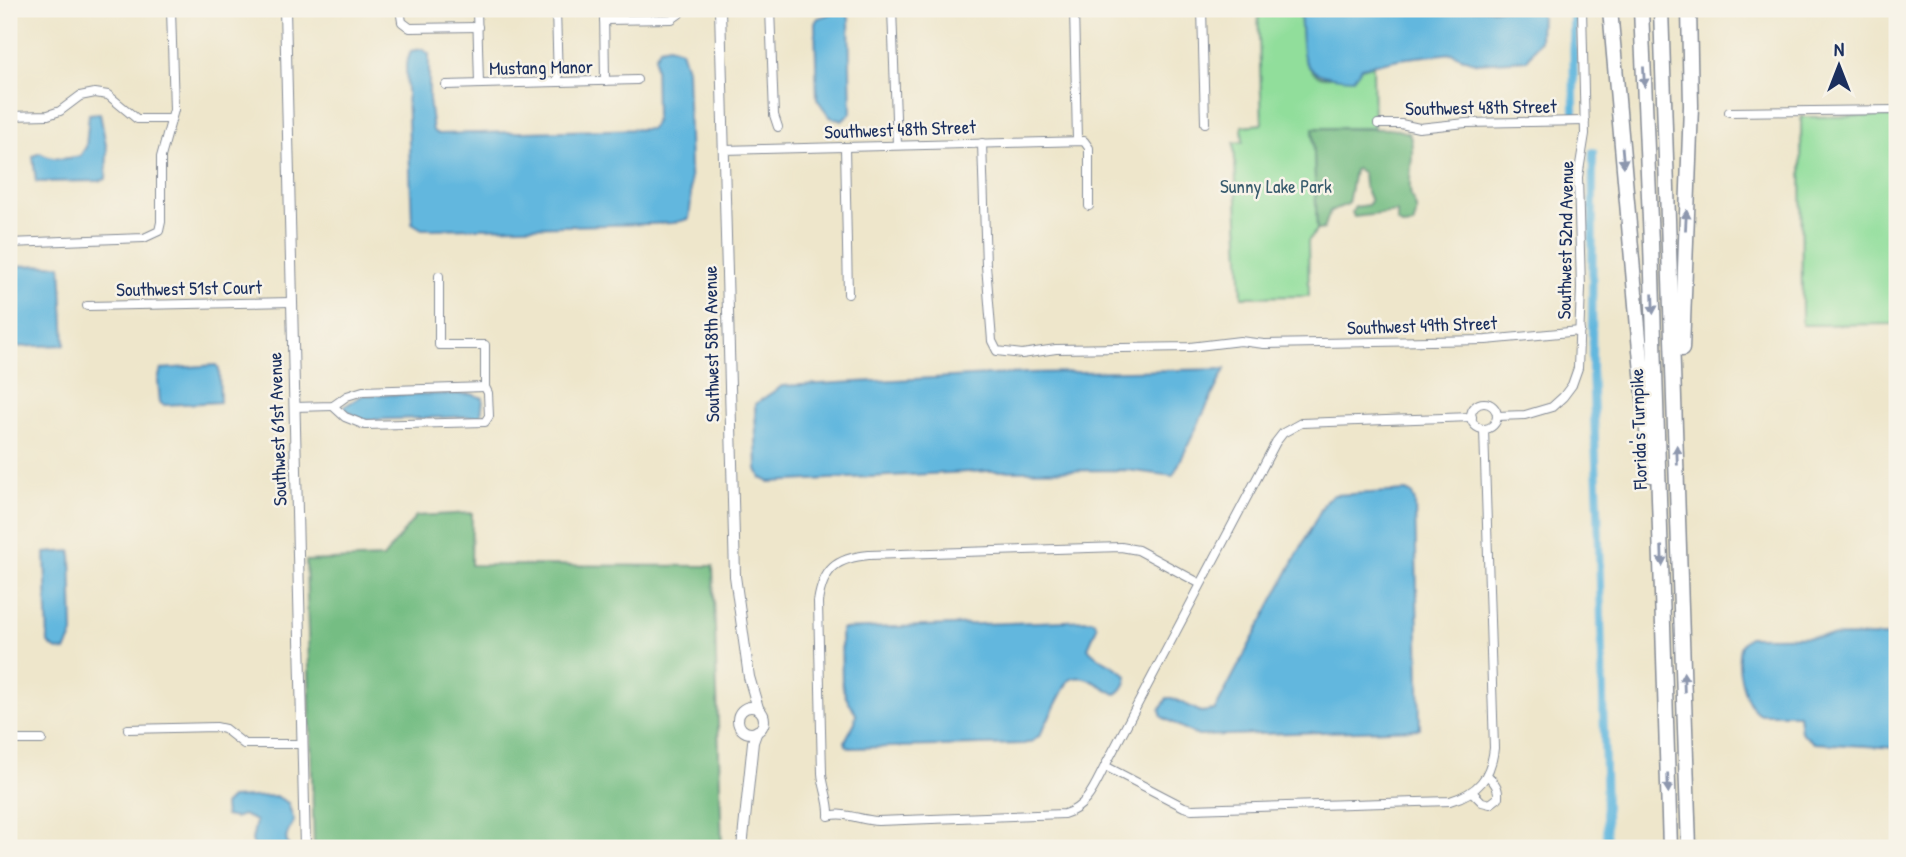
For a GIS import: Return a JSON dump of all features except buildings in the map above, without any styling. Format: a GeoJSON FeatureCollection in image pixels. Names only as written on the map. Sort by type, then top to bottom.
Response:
{"type":"FeatureCollection","features":[{"type":"Feature","properties":{"kind":"highway"},"geometry":{"type":"LineString","coordinates":[[1610,9],[1650,471],[1661,524]]}},
{"type":"Feature","properties":{"kind":"highway","name":"Florida's Turnpike"},"geometry":{"type":"LineString","coordinates":[[1641,9],[1661,524],[1670,848]]}},
{"type":"Feature","properties":{"kind":"highway","name":"Florida's Turnpike"},"geometry":{"type":"LineString","coordinates":[[1661,9],[1689,848]]}},
{"type":"Feature","properties":{"kind":"highway"},"geometry":{"type":"LineString","coordinates":[[1675,410],[1682,349],[1691,126],[1689,9]]}},
{"type":"Feature","properties":{"kind":"street"},"geometry":{"type":"LineString","coordinates":[[9,243],[144,238],[159,231],[161,157],[174,110],[171,9]]}},
{"type":"Feature","properties":{"kind":"street","name":"Southwest 61st Avenue"},"geometry":{"type":"LineString","coordinates":[[285,9],[305,848]]}},
{"type":"Feature","properties":{"kind":"street"},"geometry":{"type":"LineString","coordinates":[[400,9],[402,22],[415,29],[478,27]]}},
{"type":"Feature","properties":{"kind":"street"},"geometry":{"type":"LineString","coordinates":[[477,9],[479,84]]}},
{"type":"Feature","properties":{"kind":"street"},"geometry":{"type":"LineString","coordinates":[[556,9],[558,82]]}},
{"type":"Feature","properties":{"kind":"street"},"geometry":{"type":"LineString","coordinates":[[604,9],[605,81]]}},
{"type":"Feature","properties":{"kind":"street","name":"Southwest 58th Avenue"},"geometry":{"type":"LineString","coordinates":[[720,9],[735,576],[748,677],[758,708]]}},
{"type":"Feature","properties":{"kind":"street"},"geometry":{"type":"LineString","coordinates":[[770,9],[774,115],[778,127]]}},
{"type":"Feature","properties":{"kind":"street"},"geometry":{"type":"LineString","coordinates":[[892,9],[897,145]]}},
{"type":"Feature","properties":{"kind":"street"},"geometry":{"type":"LineString","coordinates":[[1074,9],[1077,140],[1084,141],[1089,148],[1089,206]]}},
{"type":"Feature","properties":{"kind":"street"},"geometry":{"type":"LineString","coordinates":[[1202,9],[1205,123]]}},
{"type":"Feature","properties":{"kind":"street","name":"Southwest 52nd Avenue"},"geometry":{"type":"LineString","coordinates":[[1497,416],[1540,412],[1552,407],[1572,385],[1578,368],[1578,177],[1585,134],[1582,9]]}},
{"type":"Feature","properties":{"kind":"street"},"geometry":{"type":"LineString","coordinates":[[1890,9],[1897,16]]}},
{"type":"Feature","properties":{"kind":"street"},"geometry":{"type":"LineString","coordinates":[[604,20],[673,19],[680,12]]}},
{"type":"Feature","properties":{"kind":"street","name":"Mustang Manor"},"geometry":{"type":"LineString","coordinates":[[446,85],[637,80]]}},
{"type":"Feature","properties":{"kind":"street"},"geometry":{"type":"LineString","coordinates":[[9,116],[48,115],[60,111],[80,96],[95,93],[108,95],[137,118],[170,119]]}},
{"type":"Feature","properties":{"kind":"street"},"geometry":{"type":"LineString","coordinates":[[1729,112],[1897,110]]}},
{"type":"Feature","properties":{"kind":"street","name":"Southwest 48th Street"},"geometry":{"type":"LineString","coordinates":[[1378,124],[1401,124],[1419,128],[1466,123],[1585,121]]}},
{"type":"Feature","properties":{"kind":"street","name":"Southwest 48th Street"},"geometry":{"type":"LineString","coordinates":[[724,150],[1077,140]]}},
{"type":"Feature","properties":{"kind":"street","name":"Southwest 49th Street"},"geometry":{"type":"LineString","coordinates":[[982,143],[986,265],[992,341],[997,351],[1022,354],[1056,349],[1191,346],[1240,341],[1264,344],[1486,340],[1580,331]]}},
{"type":"Feature","properties":{"kind":"street"},"geometry":{"type":"LineString","coordinates":[[845,147],[848,294]]}},
{"type":"Feature","properties":{"kind":"street"},"geometry":{"type":"LineString","coordinates":[[333,406],[345,417],[365,425],[485,422],[489,416],[488,393],[485,387],[485,345],[439,345],[439,276]]}},
{"type":"Feature","properties":{"kind":"street","name":"Southwest 51st Court"},"geometry":{"type":"LineString","coordinates":[[87,306],[291,302]]}},
{"type":"Feature","properties":{"kind":"street"},"geometry":{"type":"LineString","coordinates":[[295,407],[333,406],[348,396],[363,391],[485,387]]}},
{"type":"Feature","properties":{"kind":"street"},"geometry":{"type":"LineString","coordinates":[[1484,404],[1493,407],[1497,416],[1494,425],[1485,429],[1474,424],[1472,417],[1475,408],[1484,404]]}},
{"type":"Feature","properties":{"kind":"street"},"geometry":{"type":"LineString","coordinates":[[1201,584],[1138,550],[1121,547],[857,556],[837,564],[824,577],[818,603],[822,773],[830,804],[829,816],[839,813],[864,821],[878,821],[1064,814],[1072,811],[1086,799],[1105,766],[1276,442],[1292,427],[1301,424],[1472,417]]}},
{"type":"Feature","properties":{"kind":"street"},"geometry":{"type":"LineString","coordinates":[[1105,766],[1192,809],[1450,801],[1472,792],[1488,776],[1493,763],[1494,748],[1485,429]]}},
{"type":"Feature","properties":{"kind":"street","name":"Southwest 58th Avenue"},"geometry":{"type":"LineString","coordinates":[[742,710],[748,677]]}},
{"type":"Feature","properties":{"kind":"street"},"geometry":{"type":"LineString","coordinates":[[742,848],[751,763],[757,731],[764,720],[758,708],[752,707],[742,710],[738,718],[751,763]]}},
{"type":"Feature","properties":{"kind":"street"},"geometry":{"type":"LineString","coordinates":[[128,729],[216,727],[225,729],[244,744],[303,744]]}},
{"type":"Feature","properties":{"kind":"street"},"geometry":{"type":"LineString","coordinates":[[743,730],[757,731]]}},
{"type":"Feature","properties":{"kind":"street"},"geometry":{"type":"LineString","coordinates":[[9,740],[42,740]]}},
{"type":"Feature","properties":{"kind":"street"},"geometry":{"type":"LineString","coordinates":[[1472,792],[1482,802],[1490,804],[1498,798],[1498,790],[1488,776]]}},
{"type":"Feature","properties":{"kind":"green space","name":"Sunny Lake Park"},"geometry":{"type":"Polygon","coordinates":[[[1258,9],[1300,9],[1307,63],[1312,71],[1320,76],[1335,76],[1373,65],[1374,128],[1313,128],[1317,230],[1308,241],[1309,296],[1242,297],[1234,143],[1243,142],[1242,126],[1262,124],[1258,9]]]}},
{"type":"Feature","properties":{"kind":"green space"},"geometry":{"type":"Polygon","coordinates":[[[1897,116],[1897,324],[1802,325],[1801,117],[1897,116]]]}},
{"type":"Feature","properties":{"kind":"green space"},"geometry":{"type":"Polygon","coordinates":[[[1313,128],[1395,129],[1409,133],[1412,146],[1410,194],[1416,207],[1413,225],[1403,226],[1397,221],[1397,212],[1354,217],[1352,212],[1355,207],[1368,205],[1371,201],[1364,185],[1363,173],[1357,169],[1354,170],[1348,204],[1330,211],[1324,229],[1317,230],[1313,128]]]}},
{"type":"Feature","properties":{"kind":"green space"},"geometry":{"type":"Polygon","coordinates":[[[472,513],[471,565],[713,566],[722,848],[314,848],[306,561],[383,558],[416,516],[472,513]]]}},
{"type":"Feature","properties":{"kind":"water"},"geometry":{"type":"Polygon","coordinates":[[[1300,9],[1541,9],[1540,40],[1527,60],[1475,63],[1452,53],[1399,59],[1362,67],[1353,79],[1334,77],[1320,74],[1306,62],[1300,9]]]}},
{"type":"Feature","properties":{"kind":"water"},"geometry":{"type":"Polygon","coordinates":[[[842,10],[847,12],[849,18],[851,113],[842,121],[830,117],[817,99],[815,23],[818,18],[842,10]]]}},
{"type":"Feature","properties":{"kind":"water"},"geometry":{"type":"Polygon","coordinates":[[[669,46],[681,50],[687,69],[691,201],[689,219],[648,224],[433,229],[422,229],[412,223],[406,65],[411,51],[422,49],[429,54],[429,99],[433,131],[438,134],[651,129],[656,115],[655,57],[660,48],[669,46]]]}},
{"type":"Feature","properties":{"kind":"water"},"geometry":{"type":"Polygon","coordinates":[[[100,113],[107,151],[106,179],[36,182],[33,156],[40,153],[60,159],[80,156],[86,147],[89,114],[100,113]]]}},
{"type":"Feature","properties":{"kind":"water"},"geometry":{"type":"Polygon","coordinates":[[[61,265],[65,345],[9,347],[9,266],[61,265]]]}},
{"type":"Feature","properties":{"kind":"water"},"geometry":{"type":"Polygon","coordinates":[[[216,365],[219,369],[220,402],[160,403],[158,380],[161,369],[216,365]]]}},
{"type":"Feature","properties":{"kind":"water"},"geometry":{"type":"Polygon","coordinates":[[[1225,369],[1173,476],[1126,470],[989,471],[769,482],[761,478],[757,469],[755,404],[782,386],[1028,373],[1225,369]]]}},
{"type":"Feature","properties":{"kind":"water"},"geometry":{"type":"Polygon","coordinates":[[[471,394],[483,398],[481,416],[363,420],[345,409],[345,406],[363,395],[471,394]]]}},
{"type":"Feature","properties":{"kind":"water"},"geometry":{"type":"Polygon","coordinates":[[[1406,491],[1412,494],[1415,502],[1420,729],[1198,736],[1162,717],[1160,710],[1167,698],[1201,712],[1215,710],[1326,500],[1334,495],[1406,491]]]}},
{"type":"Feature","properties":{"kind":"water"},"geometry":{"type":"Polygon","coordinates":[[[71,551],[73,634],[65,651],[55,649],[48,643],[45,553],[71,551]]]}},
{"type":"Feature","properties":{"kind":"water"},"geometry":{"type":"Polygon","coordinates":[[[1091,620],[1097,627],[1088,648],[1127,676],[1125,684],[1116,694],[1086,678],[1068,681],[1040,735],[1033,741],[1024,744],[850,748],[846,745],[845,741],[856,714],[842,685],[841,629],[1091,620]]]}},
{"type":"Feature","properties":{"kind":"water"},"geometry":{"type":"Polygon","coordinates":[[[1897,636],[1897,748],[1814,743],[1801,732],[1799,714],[1760,714],[1745,693],[1739,652],[1749,637],[1897,636]]]}},
{"type":"Feature","properties":{"kind":"water"},"geometry":{"type":"Polygon","coordinates":[[[276,796],[288,803],[294,821],[286,838],[290,848],[254,848],[252,840],[256,821],[243,815],[235,818],[225,816],[224,805],[231,798],[276,796]]]}},
{"type":"Feature","properties":{"kind":"waterway"},"geometry":{"type":"LineString","coordinates":[[1573,9],[1574,112]]}},
{"type":"Feature","properties":{"kind":"waterway"},"geometry":{"type":"LineString","coordinates":[[1593,152],[1592,370],[1607,848]]}}]}
